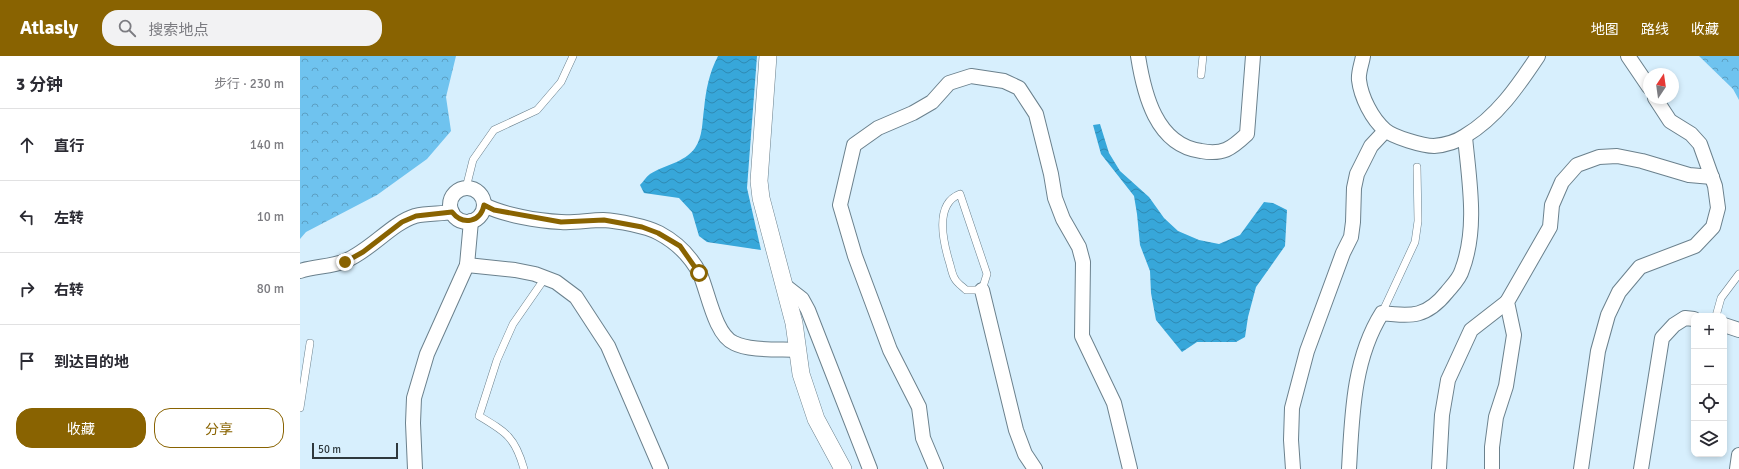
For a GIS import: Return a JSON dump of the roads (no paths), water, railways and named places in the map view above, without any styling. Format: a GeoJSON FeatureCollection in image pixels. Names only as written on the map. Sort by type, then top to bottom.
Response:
{"type":"FeatureCollection","features":[{"type":"Feature","properties":{"kind":"street"},"geometry":{"type":"LineString","coordinates":[[768,56],[759,181],[761,198],[794,323],[801,374],[816,419],[843,469]]}},
{"type":"Feature","properties":{"kind":"street"},"geometry":{"type":"LineString","coordinates":[[1138,56],[1143,85],[1155,116],[1171,140],[1193,150],[1215,154],[1233,147],[1247,134],[1254,56]]}},
{"type":"Feature","properties":{"kind":"street"},"geometry":{"type":"LineString","coordinates":[[1363,56],[1358,79],[1366,104],[1374,118],[1385,130],[1402,138],[1432,146],[1450,144],[1465,137],[1480,126],[1511,96],[1538,56]]}},
{"type":"Feature","properties":{"kind":"street"},"geometry":{"type":"LineString","coordinates":[[1628,56],[1643,78]]}},
{"type":"Feature","properties":{"kind":"street"},"geometry":{"type":"LineString","coordinates":[[936,469],[923,438],[919,407],[890,350],[855,256],[840,205],[854,145],[878,128],[932,102],[949,83],[971,76],[1004,81],[1019,88],[1036,114],[1051,174],[1055,198],[1063,220],[1079,247],[1083,262],[1082,336],[1114,403],[1130,469]]}},
{"type":"Feature","properties":{"kind":"street"},"geometry":{"type":"LineString","coordinates":[[1581,469],[1598,351],[1608,315],[1619,292],[1640,267],[1695,246],[1713,227],[1718,208],[1712,177],[1700,144],[1691,134],[1670,121],[1659,104]]}},
{"type":"Feature","properties":{"kind":"street"},"geometry":{"type":"LineString","coordinates":[[1293,469],[1291,440],[1292,408],[1307,351],[1343,252],[1351,237],[1354,222],[1354,188],[1357,174],[1371,146],[1385,130]]}},
{"type":"Feature","properties":{"kind":"street"},"geometry":{"type":"LineString","coordinates":[[1349,469],[1352,408],[1364,352],[1374,325],[1382,313],[1416,315],[1436,306],[1462,271],[1469,246],[1471,207],[1465,137]]}},
{"type":"Feature","properties":{"kind":"street"},"geometry":{"type":"LineString","coordinates":[[1439,469],[1442,415],[1448,380],[1471,330],[1507,302],[1550,227],[1552,205],[1562,182],[1577,165],[1599,157],[1617,156],[1642,161],[1689,175],[1712,177]]}},
{"type":"Feature","properties":{"kind":"street"},"geometry":{"type":"LineString","coordinates":[[466,188],[472,189],[481,195],[484,205],[480,215],[471,221],[460,220],[452,212],[451,207],[453,196],[456,192],[466,188]]}},
{"type":"Feature","properties":{"kind":"street"},"geometry":{"type":"LineString","coordinates":[[484,205],[494,210],[533,218],[561,222],[604,220],[642,227],[658,233],[680,246],[699,273],[721,330],[733,343],[748,347],[797,350]]}},
{"type":"Feature","properties":{"kind":"street"},"geometry":{"type":"LineString","coordinates":[[300,271],[310,267],[345,262],[363,252],[402,222],[416,216],[452,212]]}},
{"type":"Feature","properties":{"kind":"street"},"geometry":{"type":"LineString","coordinates":[[415,469],[413,423],[414,398],[427,354],[467,265],[471,221]]}},
{"type":"Feature","properties":{"kind":"street"},"geometry":{"type":"LineString","coordinates":[[467,265],[515,270],[545,278],[556,282],[576,297],[608,346],[661,469]]}},
{"type":"Feature","properties":{"kind":"street"},"geometry":{"type":"LineString","coordinates":[[784,285],[802,299],[808,310],[870,469]]}},
{"type":"Feature","properties":{"kind":"street"},"geometry":{"type":"LineString","coordinates":[[982,290],[1016,430],[1025,454],[1035,469]]}},
{"type":"Feature","properties":{"kind":"street"},"geometry":{"type":"LineString","coordinates":[[1492,469],[1492,447],[1496,417],[1506,386],[1514,335],[1507,302]]}},
{"type":"Feature","properties":{"kind":"street"},"geometry":{"type":"LineString","coordinates":[[1641,469],[1662,338],[1674,325],[1685,318],[1691,319]]}},
{"type":"Feature","properties":{"kind":"street"},"geometry":{"type":"LineString","coordinates":[[1727,326],[1739,330]]}},
{"type":"Feature","properties":{"kind":"street"},"geometry":{"type":"LineString","coordinates":[[1737,469],[1739,455]]}},
{"type":"Feature","properties":{"kind":"lane"},"geometry":{"type":"LineString","coordinates":[[466,188],[473,160],[494,130],[537,110],[560,82],[573,56]]}},
{"type":"Feature","properties":{"kind":"lane"},"geometry":{"type":"LineString","coordinates":[[1201,75],[1203,56]]}},
{"type":"Feature","properties":{"kind":"lane"},"geometry":{"type":"LineString","coordinates":[[1382,313],[1415,242],[1418,221],[1418,167]]}},
{"type":"Feature","properties":{"kind":"lane"},"geometry":{"type":"LineString","coordinates":[[960,194],[987,274],[982,290],[966,290],[955,279],[945,248],[942,222],[946,206],[954,196],[960,194]]}},
{"type":"Feature","properties":{"kind":"lane"},"geometry":{"type":"LineString","coordinates":[[1717,313],[1721,298],[1739,274]]}},
{"type":"Feature","properties":{"kind":"lane"},"geometry":{"type":"LineString","coordinates":[[524,469],[518,449],[504,430],[479,416],[497,360],[513,324],[545,278]]}},
{"type":"Feature","properties":{"kind":"lane"},"geometry":{"type":"LineString","coordinates":[[300,408],[310,343]]}},
{"type":"Feature","properties":{"kind":"water"},"geometry":{"type":"Polygon","coordinates":[[[718,56],[757,56],[747,188],[761,250],[707,242],[699,236],[692,212],[679,198],[644,193],[640,185],[650,174],[680,160],[695,148],[701,134],[708,82],[718,56]]]}},
{"type":"Feature","properties":{"kind":"water"},"geometry":{"type":"Polygon","coordinates":[[[1100,124],[1109,153],[1120,171],[1149,197],[1164,218],[1178,231],[1199,240],[1219,244],[1240,235],[1264,202],[1273,203],[1287,210],[1285,246],[1256,287],[1248,317],[1245,337],[1236,342],[1197,342],[1182,352],[1156,320],[1151,293],[1150,271],[1140,245],[1134,196],[1101,154],[1093,125],[1100,124]]]}}]}
